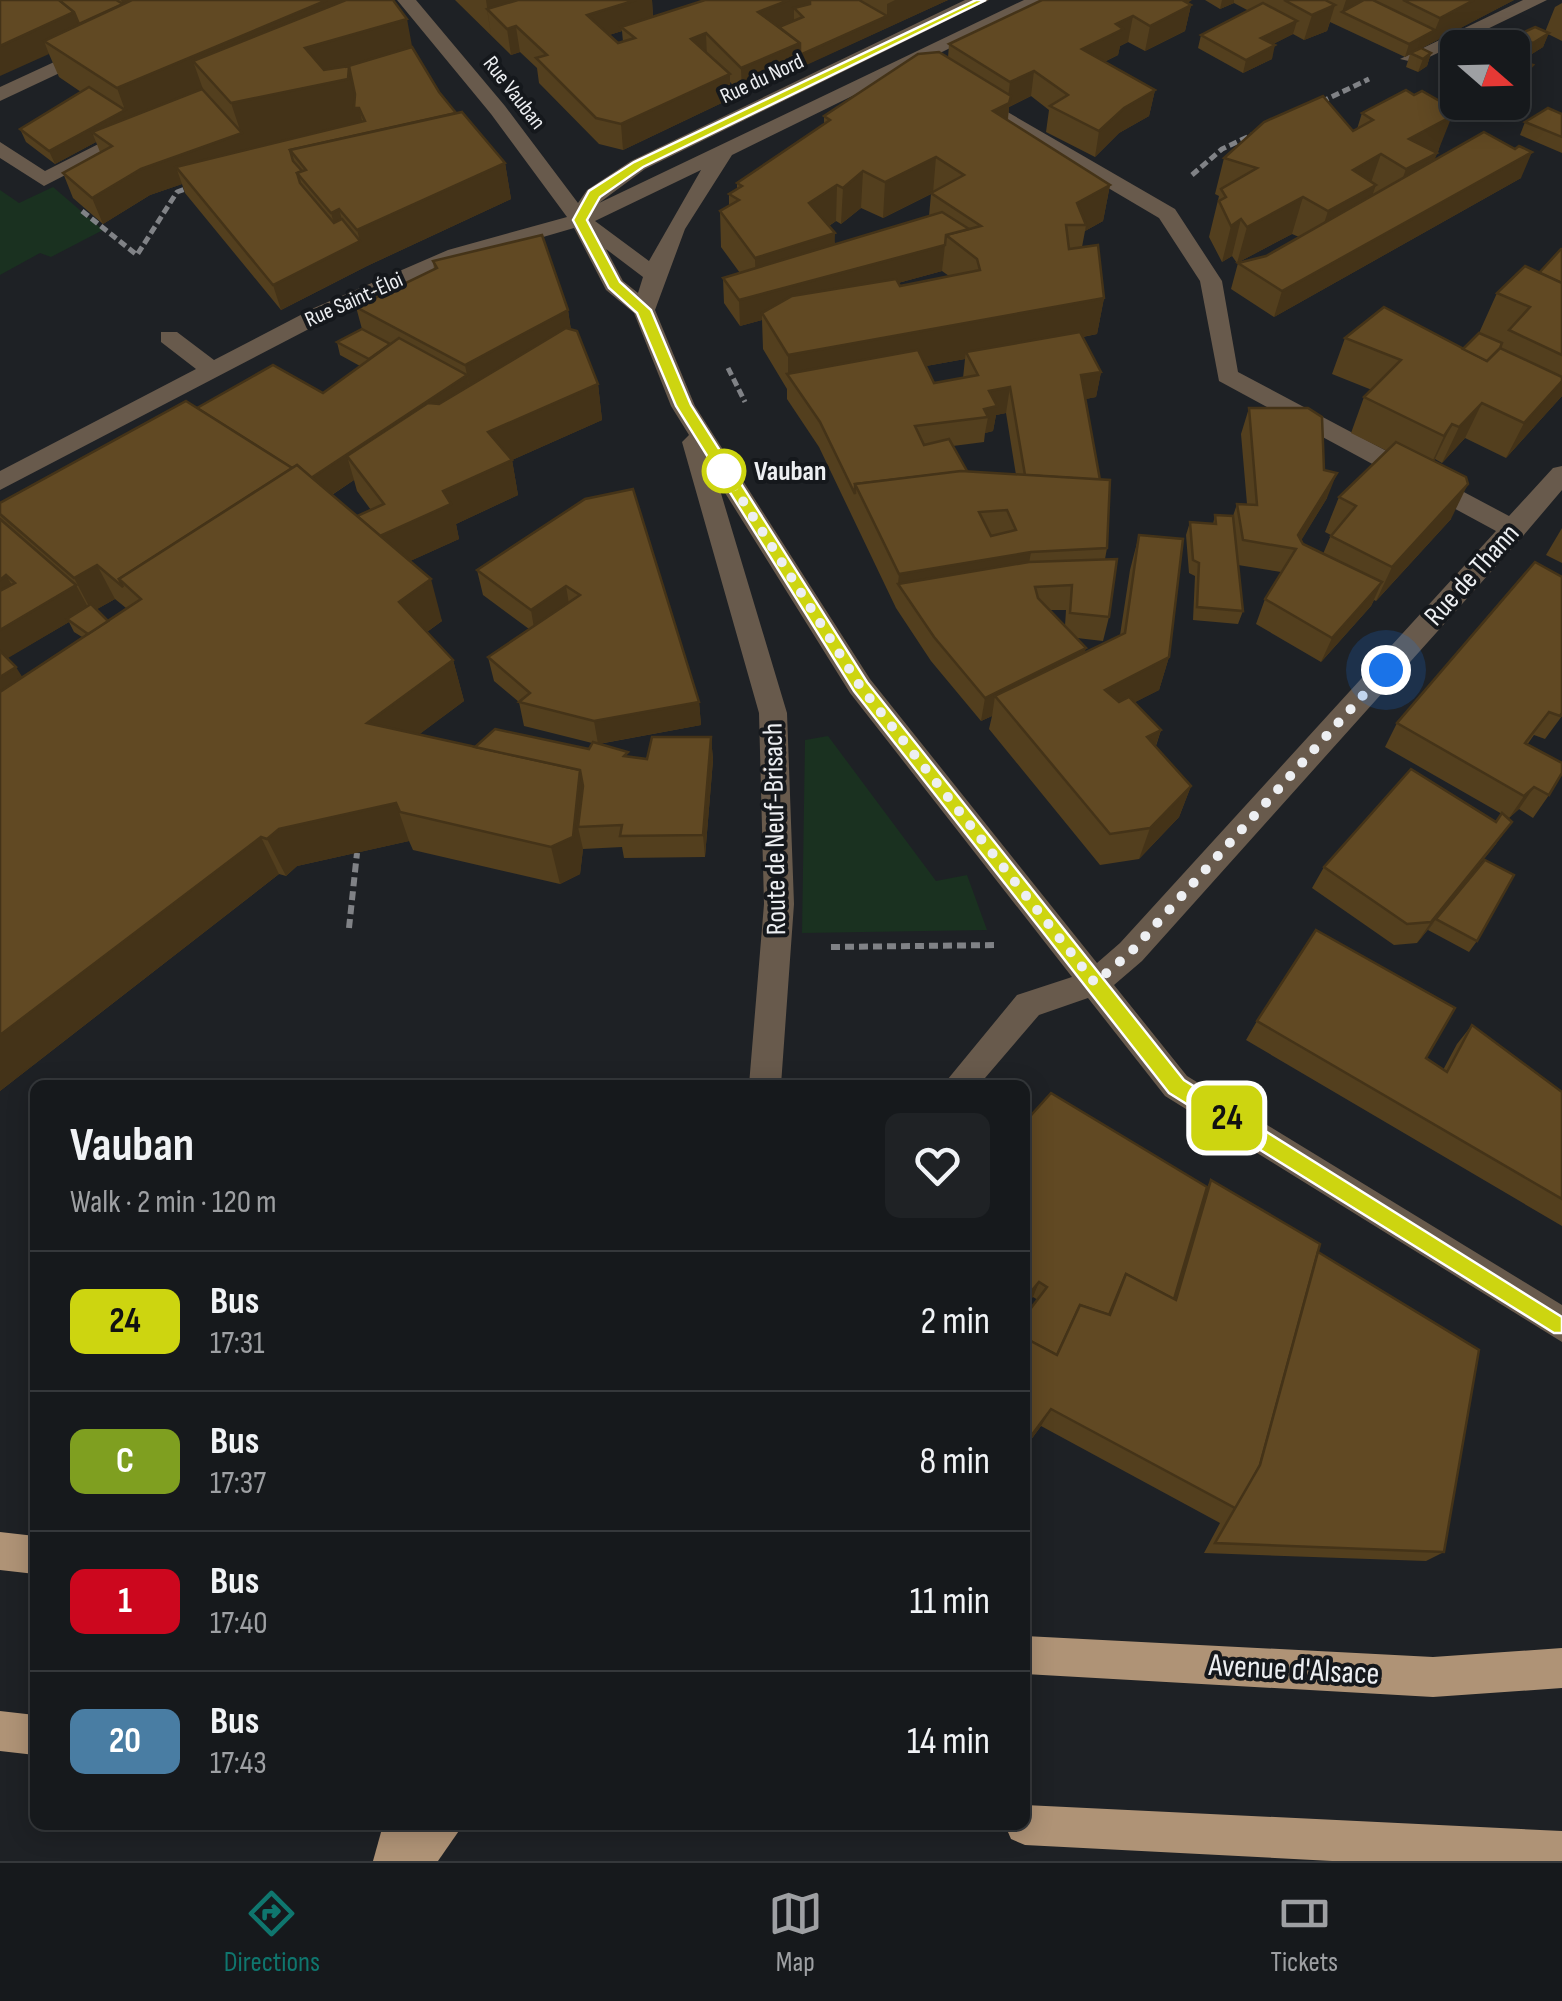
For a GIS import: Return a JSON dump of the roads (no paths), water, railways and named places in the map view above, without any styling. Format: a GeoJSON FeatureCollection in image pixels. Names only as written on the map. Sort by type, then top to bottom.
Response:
{"type":"FeatureCollection","features":[{"type":"Feature","properties":{"kind":"main road"},"geometry":{"type":"LineString","coordinates":[[0,1551],[30,1554]]}},
{"type":"Feature","properties":{"kind":"main road","name":"Avenue d'Alsace"},"geometry":{"type":"LineString","coordinates":[[1030,1656],[1433,1677],[1562,1668]]}},
{"type":"Feature","properties":{"kind":"main road"},"geometry":{"type":"LineString","coordinates":[[0,1731],[30,1734]]}},
{"type":"Feature","properties":{"kind":"main road"},"geometry":{"type":"LineString","coordinates":[[1030,1824],[1562,1852]]}},
{"type":"Feature","properties":{"kind":"main road"},"geometry":{"type":"LineString","coordinates":[[394,1861],[401,1830]]}},
{"type":"Feature","properties":{"kind":"main road"},"geometry":{"type":"LineString","coordinates":[[410,1861],[438,1830]]}},
{"type":"Feature","properties":{"kind":"street","name":"Rue Vauban"},"geometry":{"type":"LineString","coordinates":[[406,0],[412,21],[580,220]]}},
{"type":"Feature","properties":{"kind":"street","name":"Rue du Nord"},"geometry":{"type":"LineString","coordinates":[[580,220],[594,194],[638,164],[980,0]]}},
{"type":"Feature","properties":{"kind":"street","name":"Rue du Nord"},"geometry":{"type":"LineString","coordinates":[[724,153],[918,67],[1039,0]]}},
{"type":"Feature","properties":{"kind":"street"},"geometry":{"type":"LineString","coordinates":[[1410,59],[1538,0]]}},
{"type":"Feature","properties":{"kind":"street"},"geometry":{"type":"LineString","coordinates":[[0,95],[114,40]]}},
{"type":"Feature","properties":{"kind":"street"},"geometry":{"type":"LineString","coordinates":[[961,93],[1167,214],[1211,281],[1227,376],[1514,530]]}},
{"type":"Feature","properties":{"kind":"street"},"geometry":{"type":"LineString","coordinates":[[0,148],[44,180],[163,118]]}},
{"type":"Feature","properties":{"kind":"street","name":"Rue Saint-Éloi"},"geometry":{"type":"LineString","coordinates":[[2,478],[211,369],[456,255],[580,220],[724,153]]}},
{"type":"Feature","properties":{"kind":"street"},"geometry":{"type":"LineString","coordinates":[[644,310],[653,274],[678,215],[724,153]]}},
{"type":"Feature","properties":{"kind":"street"},"geometry":{"type":"LineString","coordinates":[[580,220],[653,274]]}},
{"type":"Feature","properties":{"kind":"street","name":"Route de Neuf-Brisach"},"geometry":{"type":"LineString","coordinates":[[580,220],[614,284],[644,310],[683,406],[774,713],[780,818],[778,948],[765,1080]]}},
{"type":"Feature","properties":{"kind":"street"},"geometry":{"type":"LineString","coordinates":[[168,337],[211,369]]}},
{"type":"Feature","properties":{"kind":"street","name":"Route de Neuf-Brisach"},"geometry":{"type":"LineString","coordinates":[[683,406],[860,686],[1176,1086],[1562,1326]]}},
{"type":"Feature","properties":{"kind":"street","name":"Rue de Thann"},"geometry":{"type":"LineString","coordinates":[[1095,983],[1131,952],[1562,474]]}},
{"type":"Feature","properties":{"kind":"street"},"geometry":{"type":"LineString","coordinates":[[963,1080],[1028,1005],[1095,983]]}},
{"type":"Feature","properties":{"kind":"place","name":"Vauban"},"geometry":{"type":"Point","coordinates":[724,471]}}]}
